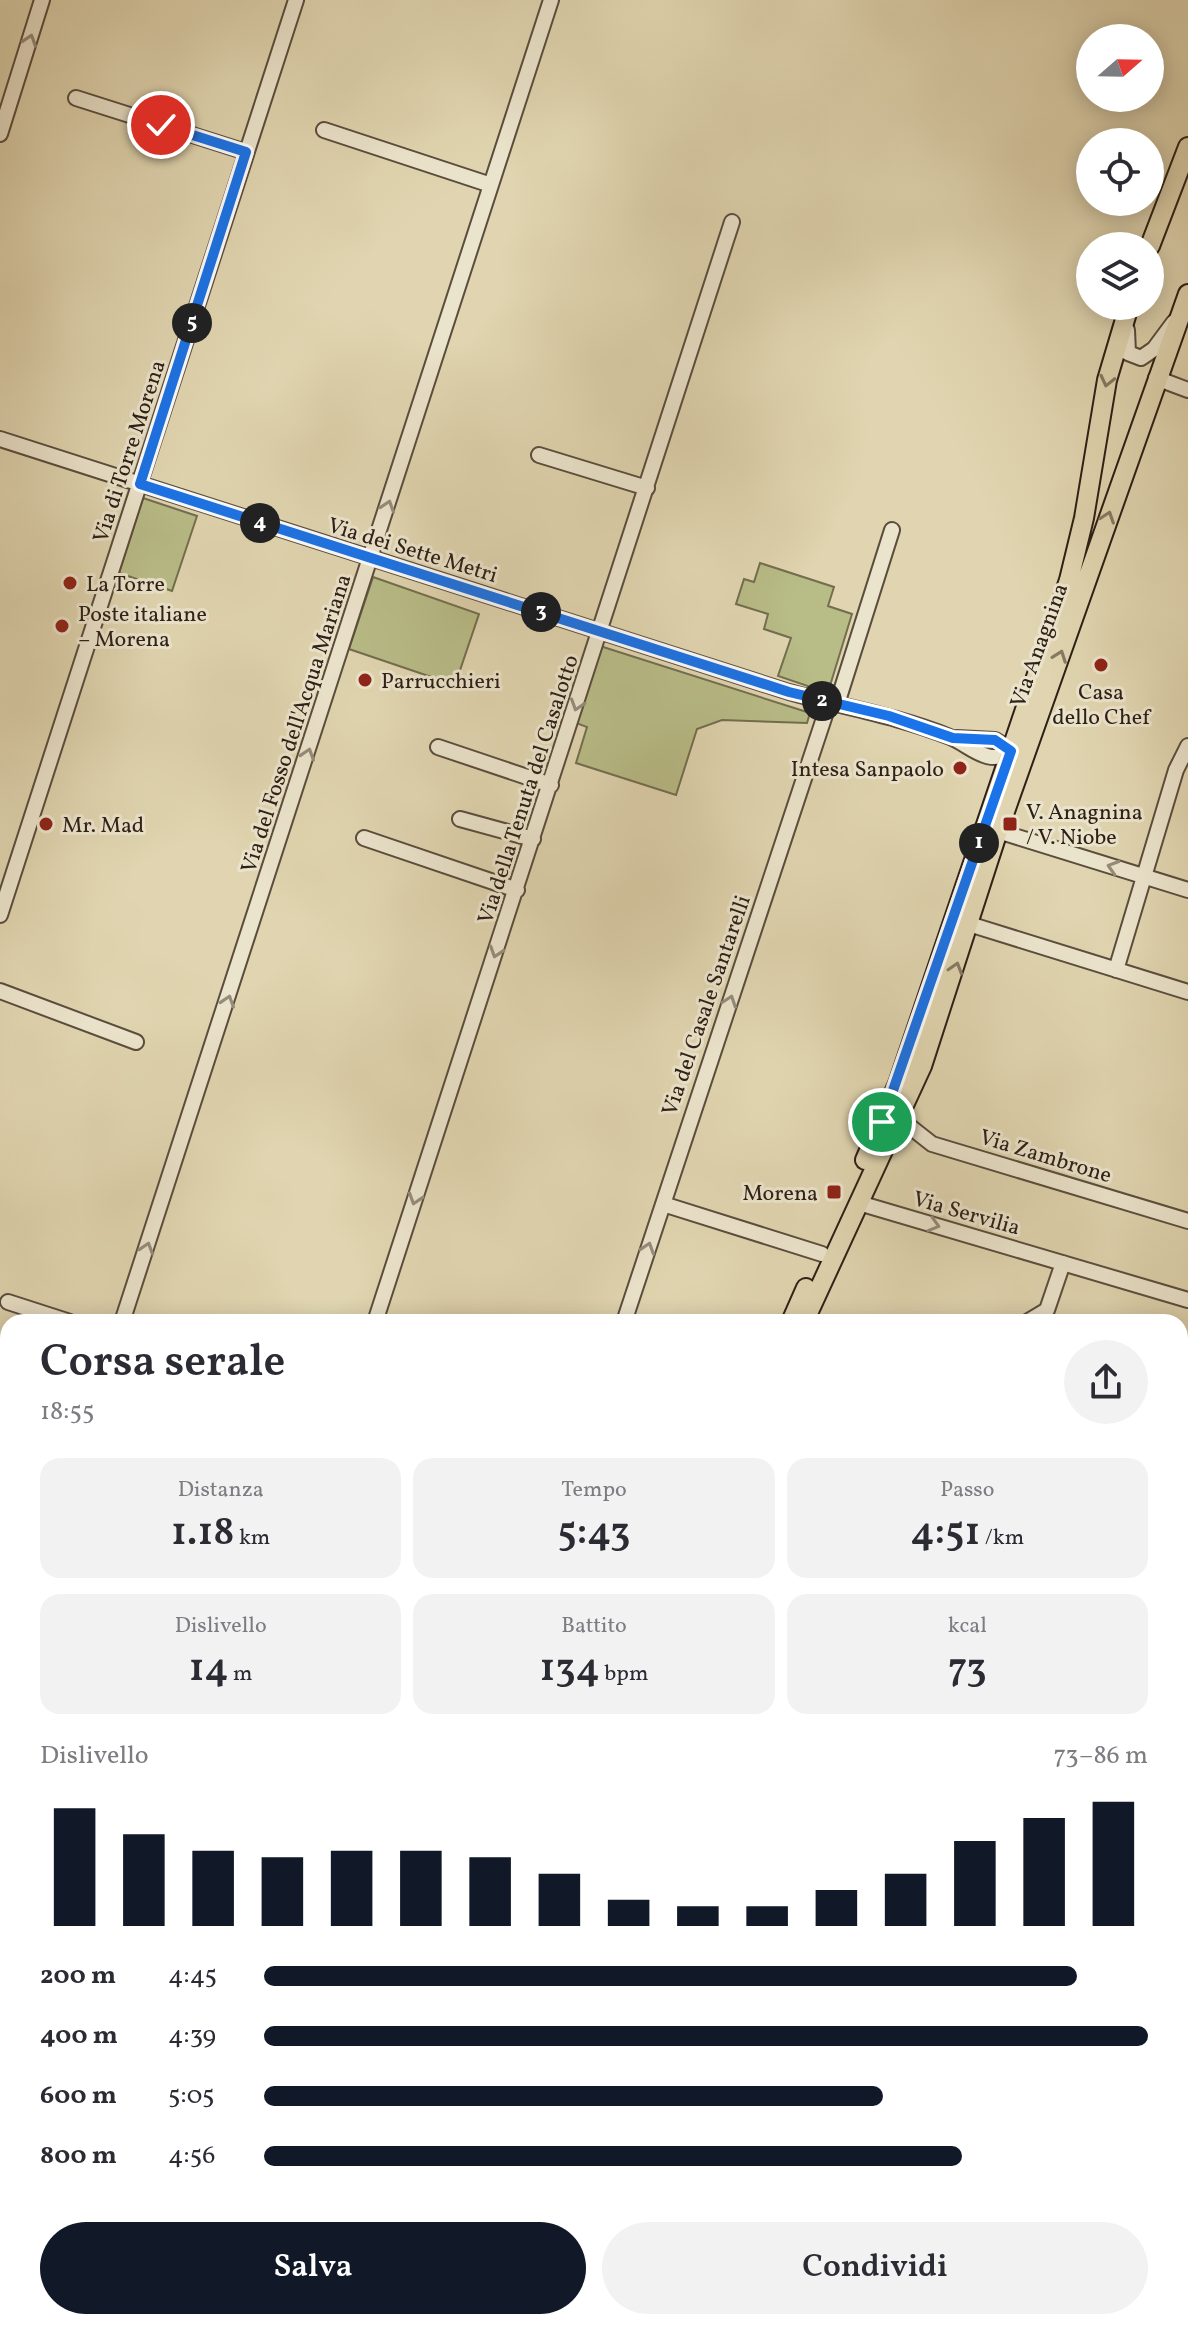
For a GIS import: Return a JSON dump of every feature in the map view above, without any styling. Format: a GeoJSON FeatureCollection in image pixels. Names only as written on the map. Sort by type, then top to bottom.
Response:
{"type":"FeatureCollection","features":[{"type":"Feature","properties":{"kind":"main road"},"geometry":{"type":"LineString","coordinates":[[1155,232],[1188,147]]}},
{"type":"Feature","properties":{"kind":"main road","name":"Via Anagnina"},"geometry":{"type":"LineString","coordinates":[[795,1314],[886,1113],[1185,302]]}},
{"type":"Feature","properties":{"kind":"main road","name":"Via Anagnina"},"geometry":{"type":"LineString","coordinates":[[808,1314],[899,1118],[938,1021],[998,831],[1080,540],[1107,380],[1126,320]]}},
{"type":"Feature","properties":{"kind":"street"},"geometry":{"type":"LineString","coordinates":[[0,134],[42,0]]}},
{"type":"Feature","properties":{"kind":"street","name":"Via di Torre Morena"},"geometry":{"type":"LineString","coordinates":[[0,915],[296,0]]}},
{"type":"Feature","properties":{"kind":"street","name":"Via del Fosso dell'Acqua Mariana"},"geometry":{"type":"LineString","coordinates":[[125,1314],[551,0]]}},
{"type":"Feature","properties":{"kind":"street"},"geometry":{"type":"LineString","coordinates":[[76,98],[246,152]]}},
{"type":"Feature","properties":{"kind":"street"},"geometry":{"type":"LineString","coordinates":[[324,130],[491,185]]}},
{"type":"Feature","properties":{"kind":"street","name":"Via della Tenuta del Casalotto"},"geometry":{"type":"LineString","coordinates":[[378,1314],[732,222]]}},
{"type":"Feature","properties":{"kind":"street"},"geometry":{"type":"LineString","coordinates":[[1129,320],[1126,344],[1128,353],[1136,358],[1152,352],[1185,302]]}},
{"type":"Feature","properties":{"kind":"street"},"geometry":{"type":"LineString","coordinates":[[1156,378],[1188,390]]}},
{"type":"Feature","properties":{"kind":"street","name":"Via dei Sette Metri"},"geometry":{"type":"LineString","coordinates":[[0,439],[601,631],[953,738],[989,758],[1018,754]]}},
{"type":"Feature","properties":{"kind":"street"},"geometry":{"type":"LineString","coordinates":[[539,455],[647,488]]}},
{"type":"Feature","properties":{"kind":"street","name":"Via del Casale Santarelli"},"geometry":{"type":"LineString","coordinates":[[627,1314],[892,530]]}},
{"type":"Feature","properties":{"kind":"street"},"geometry":{"type":"LineString","coordinates":[[1116,970],[1176,770],[1188,746]]}},
{"type":"Feature","properties":{"kind":"street"},"geometry":{"type":"LineString","coordinates":[[438,747],[551,785]]}},
{"type":"Feature","properties":{"kind":"street"},"geometry":{"type":"LineString","coordinates":[[460,819],[533,839]]}},
{"type":"Feature","properties":{"kind":"street"},"geometry":{"type":"LineString","coordinates":[[998,831],[1188,890]]}},
{"type":"Feature","properties":{"kind":"street"},"geometry":{"type":"LineString","coordinates":[[364,838],[517,890]]}},
{"type":"Feature","properties":{"kind":"street"},"geometry":{"type":"LineString","coordinates":[[969,924],[1188,992]]}},
{"type":"Feature","properties":{"kind":"street"},"geometry":{"type":"LineString","coordinates":[[0,991],[136,1042]]}},
{"type":"Feature","properties":{"kind":"street"},"geometry":{"type":"LineString","coordinates":[[922,1009],[938,1021]]}},
{"type":"Feature","properties":{"kind":"street","name":"Via Zambrone"},"geometry":{"type":"LineString","coordinates":[[899,1118],[932,1144],[1188,1221]]}},
{"type":"Feature","properties":{"kind":"street","name":"Via Servilia"},"geometry":{"type":"LineString","coordinates":[[859,1203],[1188,1300]]}},
{"type":"Feature","properties":{"kind":"street"},"geometry":{"type":"LineString","coordinates":[[663,1204],[822,1254]]}},
{"type":"Feature","properties":{"kind":"street"},"geometry":{"type":"LineString","coordinates":[[1040,1314],[1047,1310],[1063,1263]]}},
{"type":"Feature","properties":{"kind":"street"},"geometry":{"type":"LineString","coordinates":[[8,1302],[45,1314]]}},
{"type":"Feature","properties":{"kind":"green space"},"geometry":{"type":"Polygon","coordinates":[[[143,498],[197,516],[172,591],[119,573],[143,498]]]}},
{"type":"Feature","properties":{"kind":"green space"},"geometry":{"type":"Polygon","coordinates":[[[760,563],[834,587],[828,606],[852,614],[829,689],[825,692],[778,676],[791,638],[764,629],[768,614],[736,604],[744,579],[754,582],[760,563]]]}},
{"type":"Feature","properties":{"kind":"green space"},"geometry":{"type":"Polygon","coordinates":[[[373,577],[479,614],[455,685],[349,649],[373,577]]]}},
{"type":"Feature","properties":{"kind":"green space"},"geometry":{"type":"Polygon","coordinates":[[[600,646],[810,713],[807,723],[722,720],[697,729],[676,795],[576,763],[587,727],[576,723],[600,646]]]}},
{"type":"Feature","properties":{"kind":"place","name":"La Torre"},"geometry":{"type":"Point","coordinates":[70,583]}},
{"type":"Feature","properties":{"kind":"place","name":"Poste italiane – Morena"},"geometry":{"type":"Point","coordinates":[62,626]}},
{"type":"Feature","properties":{"kind":"place","name":"Casa dello Chef"},"geometry":{"type":"Point","coordinates":[1101,665]}},
{"type":"Feature","properties":{"kind":"place","name":"Parrucchieri"},"geometry":{"type":"Point","coordinates":[365,680]}},
{"type":"Feature","properties":{"kind":"place","name":"Intesa Sanpaolo"},"geometry":{"type":"Point","coordinates":[960,768]}},
{"type":"Feature","properties":{"kind":"place","name":"Mr. Mad"},"geometry":{"type":"Point","coordinates":[46,824]}},
{"type":"Feature","properties":{"kind":"place","name":"V. Anagnina / V. Niobe"},"geometry":{"type":"Point","coordinates":[1010,824]}},
{"type":"Feature","properties":{"kind":"place","name":"Morena"},"geometry":{"type":"Point","coordinates":[834,1192]}},
{"type":"Feature","properties":{"kind":"route"},"geometry":{"type":"LineString","coordinates":[[161,125],[246,152],[140,484],[789,692],[889,716],[953,738],[995,740],[1011,751],[898,1084],[882,1122]]}}]}
